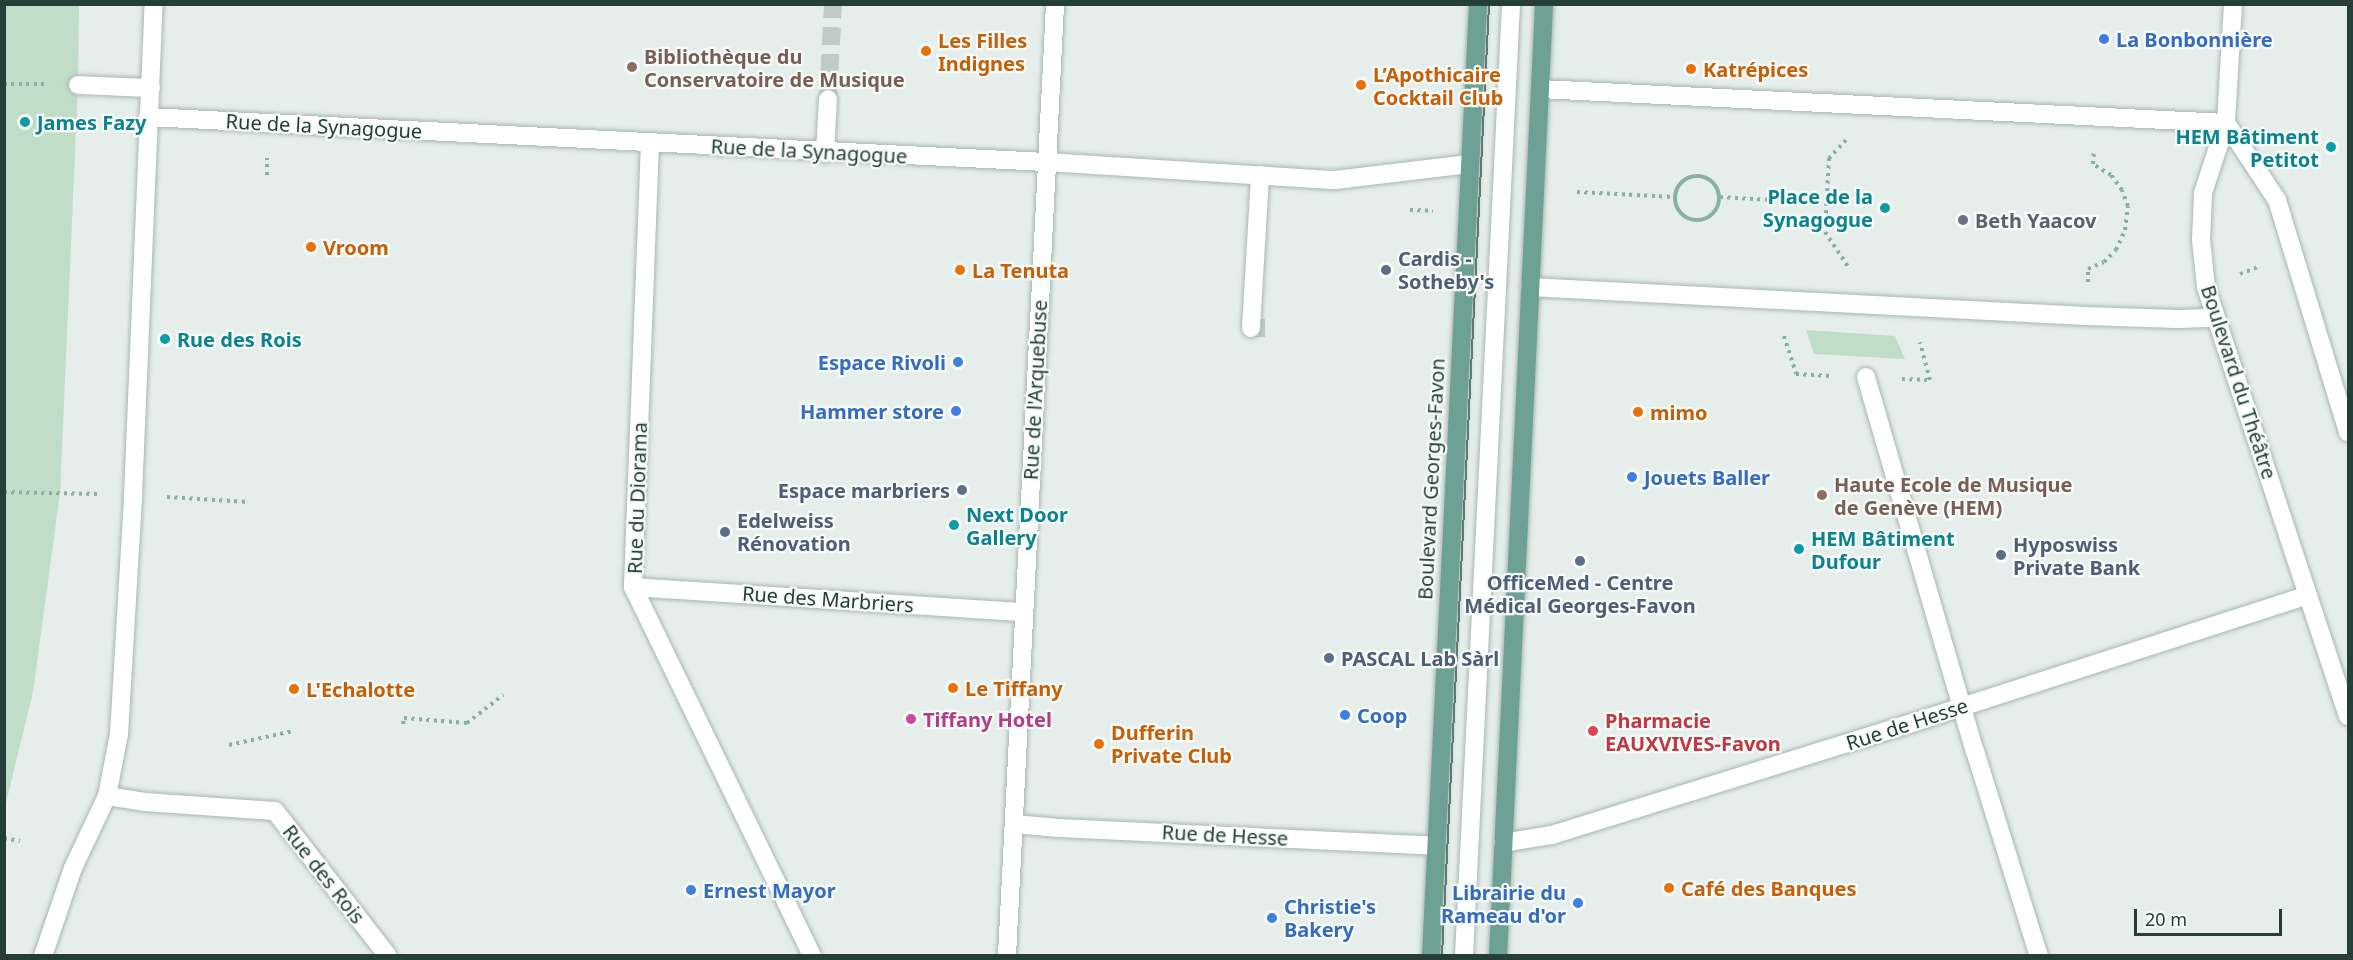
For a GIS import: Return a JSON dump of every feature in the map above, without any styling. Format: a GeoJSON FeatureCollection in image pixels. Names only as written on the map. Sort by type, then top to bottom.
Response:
{"type":"FeatureCollection","features":[{"type":"Feature","properties":{"kind":"main road","name":"Boulevard Georges-Favon"},"geometry":{"type":"LineString","coordinates":[[1431,956],[1478,4]]}},
{"type":"Feature","properties":{"kind":"main road"},"geometry":{"type":"LineString","coordinates":[[1497,956],[1544,4]]}},
{"type":"Feature","properties":{"kind":"street"},"geometry":{"type":"LineString","coordinates":[[43,956],[73,868],[107,796],[119,734],[133,496],[154,4]]}},
{"type":"Feature","properties":{"kind":"street","name":"Rue de l'Arquebuse"},"geometry":{"type":"LineString","coordinates":[[1007,956],[1056,4]]}},
{"type":"Feature","properties":{"kind":"street"},"geometry":{"type":"LineString","coordinates":[[1464,956],[1511,4]]}},
{"type":"Feature","properties":{"kind":"street","name":"Boulevard du Théâtre"},"geometry":{"type":"LineString","coordinates":[[2233,4],[2226,123],[2203,194],[2201,240],[2206,287],[2349,716]]}},
{"type":"Feature","properties":{"kind":"street"},"geometry":{"type":"LineString","coordinates":[[78,85],[151,88]]}},
{"type":"Feature","properties":{"kind":"street"},"geometry":{"type":"LineString","coordinates":[[1540,89],[2226,123],[2277,200],[2349,432]]}},
{"type":"Feature","properties":{"kind":"street"},"geometry":{"type":"LineString","coordinates":[[825,153],[828,99]]}},
{"type":"Feature","properties":{"kind":"street","name":"Rue de la Synagogue"},"geometry":{"type":"LineString","coordinates":[[148,117],[825,153],[1047,162],[1335,180],[1469,164]]}},
{"type":"Feature","properties":{"kind":"street","name":"Rue du Diorama"},"geometry":{"type":"LineString","coordinates":[[650,143],[633,587],[812,956]]}},
{"type":"Feature","properties":{"kind":"street"},"geometry":{"type":"LineString","coordinates":[[1251,328],[1260,175]]}},
{"type":"Feature","properties":{"kind":"street"},"geometry":{"type":"LineString","coordinates":[[1530,287],[2086,316],[2215,318]]}},
{"type":"Feature","properties":{"kind":"street"},"geometry":{"type":"LineString","coordinates":[[1866,377],[1962,707],[2039,956]]}},
{"type":"Feature","properties":{"kind":"street","name":"Rue des Marbriers"},"geometry":{"type":"LineString","coordinates":[[633,587],[1023,612]]}},
{"type":"Feature","properties":{"kind":"street","name":"Rue de Hesse"},"geometry":{"type":"LineString","coordinates":[[1503,843],[1552,835],[1962,707],[2308,595]]}},
{"type":"Feature","properties":{"kind":"street","name":"Rue des Rois"},"geometry":{"type":"LineString","coordinates":[[107,796],[145,802],[275,812],[388,956]]}},
{"type":"Feature","properties":{"kind":"street","name":"Rue de Hesse"},"geometry":{"type":"LineString","coordinates":[[1014,824],[1436,846]]}},
{"type":"Feature","properties":{"kind":"path"},"geometry":{"type":"LineString","coordinates":[[1876,305],[1825,232],[1828,158],[1883,106]]}},
{"type":"Feature","properties":{"kind":"path"},"geometry":{"type":"LineString","coordinates":[[2086,316],[2088,269],[2104,262],[2116,250],[2126,230],[2127,206],[2122,190],[2111,175],[2093,164],[2095,117]]}},
{"type":"Feature","properties":{"kind":"path"},"geometry":{"type":"LineString","coordinates":[[1698,176],[1708,179],[1716,187],[1720,197],[1717,209],[1709,217],[1699,221],[1686,218],[1677,209],[1675,197],[1679,185],[1688,178],[1698,176]]}},
{"type":"Feature","properties":{"kind":"path"},"geometry":{"type":"LineString","coordinates":[[1577,192],[1675,197]]}},
{"type":"Feature","properties":{"kind":"path"},"geometry":{"type":"LineString","coordinates":[[1720,197],[1839,204]]}},
{"type":"Feature","properties":{"kind":"path"},"geometry":{"type":"LineString","coordinates":[[4,492],[60,493]]}},
{"type":"Feature","properties":{"kind":"path"},"geometry":{"type":"LineString","coordinates":[[403,724],[404,718],[467,723],[503,695]]}},
{"type":"Feature","properties":{"kind":"path"},"geometry":{"type":"LineString","coordinates":[[229,746],[293,731]]}},
{"type":"Feature","properties":{"kind":"path"},"geometry":{"type":"LineString","coordinates":[[4,838],[20,841]]}},
{"type":"Feature","properties":{"kind":"green space"},"geometry":{"type":"Polygon","coordinates":[[[5,5],[79,5],[78,85],[60,493],[33,692],[5,807],[5,5]]]}},
{"type":"Feature","properties":{"kind":"green space"},"geometry":{"type":"Polygon","coordinates":[[[1806,330],[1895,336],[1905,359],[1814,354],[1806,330]]]}},
{"type":"Feature","properties":{"kind":"tunnel"},"geometry":{"type":"LineString","coordinates":[[828,99],[833,4]]}},
{"type":"Feature","properties":{"kind":"tunnel"},"geometry":{"type":"LineString","coordinates":[[1251,328],[1265,328]]}},
{"type":"Feature","properties":{"kind":"tram line"},"geometry":{"type":"LineString","coordinates":[[1442,956],[1489,4]]}},
{"type":"Feature","properties":{"kind":"place","name":"La Bonbonnière"},"geometry":{"type":"Point","coordinates":[2104,39]}},
{"type":"Feature","properties":{"kind":"place","name":"Les Filles Indignes"},"geometry":{"type":"Point","coordinates":[926,51]}},
{"type":"Feature","properties":{"kind":"place","name":"Bibliothèque du Conservatoire de Musique"},"geometry":{"type":"Point","coordinates":[632,67]}},
{"type":"Feature","properties":{"kind":"place","name":"Katrépices"},"geometry":{"type":"Point","coordinates":[1691,69]}},
{"type":"Feature","properties":{"kind":"place","name":"L’Apothicaire Cocktail Club"},"geometry":{"type":"Point","coordinates":[1361,85]}},
{"type":"Feature","properties":{"kind":"place","name":"James Fazy"},"geometry":{"type":"Point","coordinates":[25,122]}},
{"type":"Feature","properties":{"kind":"place","name":"HEM Bâtiment Petitot"},"geometry":{"type":"Point","coordinates":[2331,147]}},
{"type":"Feature","properties":{"kind":"place","name":"Place de la Synagogue"},"geometry":{"type":"Point","coordinates":[1885,208]}},
{"type":"Feature","properties":{"kind":"place","name":"Beth Yaacov"},"geometry":{"type":"Point","coordinates":[1963,220]}},
{"type":"Feature","properties":{"kind":"place","name":"Vroom"},"geometry":{"type":"Point","coordinates":[311,247]}},
{"type":"Feature","properties":{"kind":"place","name":"La Tenuta"},"geometry":{"type":"Point","coordinates":[960,270]}},
{"type":"Feature","properties":{"kind":"place","name":"Cardis - Sotheby's"},"geometry":{"type":"Point","coordinates":[1386,270]}},
{"type":"Feature","properties":{"kind":"place","name":"Rue des Rois"},"geometry":{"type":"Point","coordinates":[165,339]}},
{"type":"Feature","properties":{"kind":"place","name":"Espace Rivoli"},"geometry":{"type":"Point","coordinates":[958,362]}},
{"type":"Feature","properties":{"kind":"place","name":"Hammer store"},"geometry":{"type":"Point","coordinates":[956,411]}},
{"type":"Feature","properties":{"kind":"place","name":"mimo"},"geometry":{"type":"Point","coordinates":[1638,412]}},
{"type":"Feature","properties":{"kind":"place","name":"Jouets Baller"},"geometry":{"type":"Point","coordinates":[1632,477]}},
{"type":"Feature","properties":{"kind":"place","name":"Espace marbriers"},"geometry":{"type":"Point","coordinates":[962,490]}},
{"type":"Feature","properties":{"kind":"place","name":"Haute Ecole de Musique de Genève (HEM)"},"geometry":{"type":"Point","coordinates":[1822,495]}},
{"type":"Feature","properties":{"kind":"place","name":"Next Door Gallery"},"geometry":{"type":"Point","coordinates":[954,525]}},
{"type":"Feature","properties":{"kind":"place","name":"Edelweiss Rénovation"},"geometry":{"type":"Point","coordinates":[725,532]}},
{"type":"Feature","properties":{"kind":"place","name":"HEM Bâtiment Dufour"},"geometry":{"type":"Point","coordinates":[1799,549]}},
{"type":"Feature","properties":{"kind":"place","name":"Hyposwiss Private Bank"},"geometry":{"type":"Point","coordinates":[2001,555]}},
{"type":"Feature","properties":{"kind":"place","name":"OfficeMed - Centre Médical Georges-Favon"},"geometry":{"type":"Point","coordinates":[1580,561]}},
{"type":"Feature","properties":{"kind":"place","name":"PASCAL Lab Sàrl"},"geometry":{"type":"Point","coordinates":[1329,658]}},
{"type":"Feature","properties":{"kind":"place","name":"Le Tiffany"},"geometry":{"type":"Point","coordinates":[953,688]}},
{"type":"Feature","properties":{"kind":"place","name":"L'Echalotte"},"geometry":{"type":"Point","coordinates":[294,689]}},
{"type":"Feature","properties":{"kind":"place","name":"Coop"},"geometry":{"type":"Point","coordinates":[1345,715]}},
{"type":"Feature","properties":{"kind":"place","name":"Tiffany Hotel"},"geometry":{"type":"Point","coordinates":[911,719]}},
{"type":"Feature","properties":{"kind":"place","name":"Pharmacie EAUXVIVES-Favon"},"geometry":{"type":"Point","coordinates":[1593,731]}},
{"type":"Feature","properties":{"kind":"place","name":"Dufferin Private Club"},"geometry":{"type":"Point","coordinates":[1099,744]}},
{"type":"Feature","properties":{"kind":"place","name":"Café des Banques"},"geometry":{"type":"Point","coordinates":[1669,888]}},
{"type":"Feature","properties":{"kind":"place","name":"Ernest Mayor"},"geometry":{"type":"Point","coordinates":[691,890]}},
{"type":"Feature","properties":{"kind":"place","name":"Librairie du Rameau d'or"},"geometry":{"type":"Point","coordinates":[1578,903]}},
{"type":"Feature","properties":{"kind":"place","name":"Christie's Bakery"},"geometry":{"type":"Point","coordinates":[1272,918]}}]}
